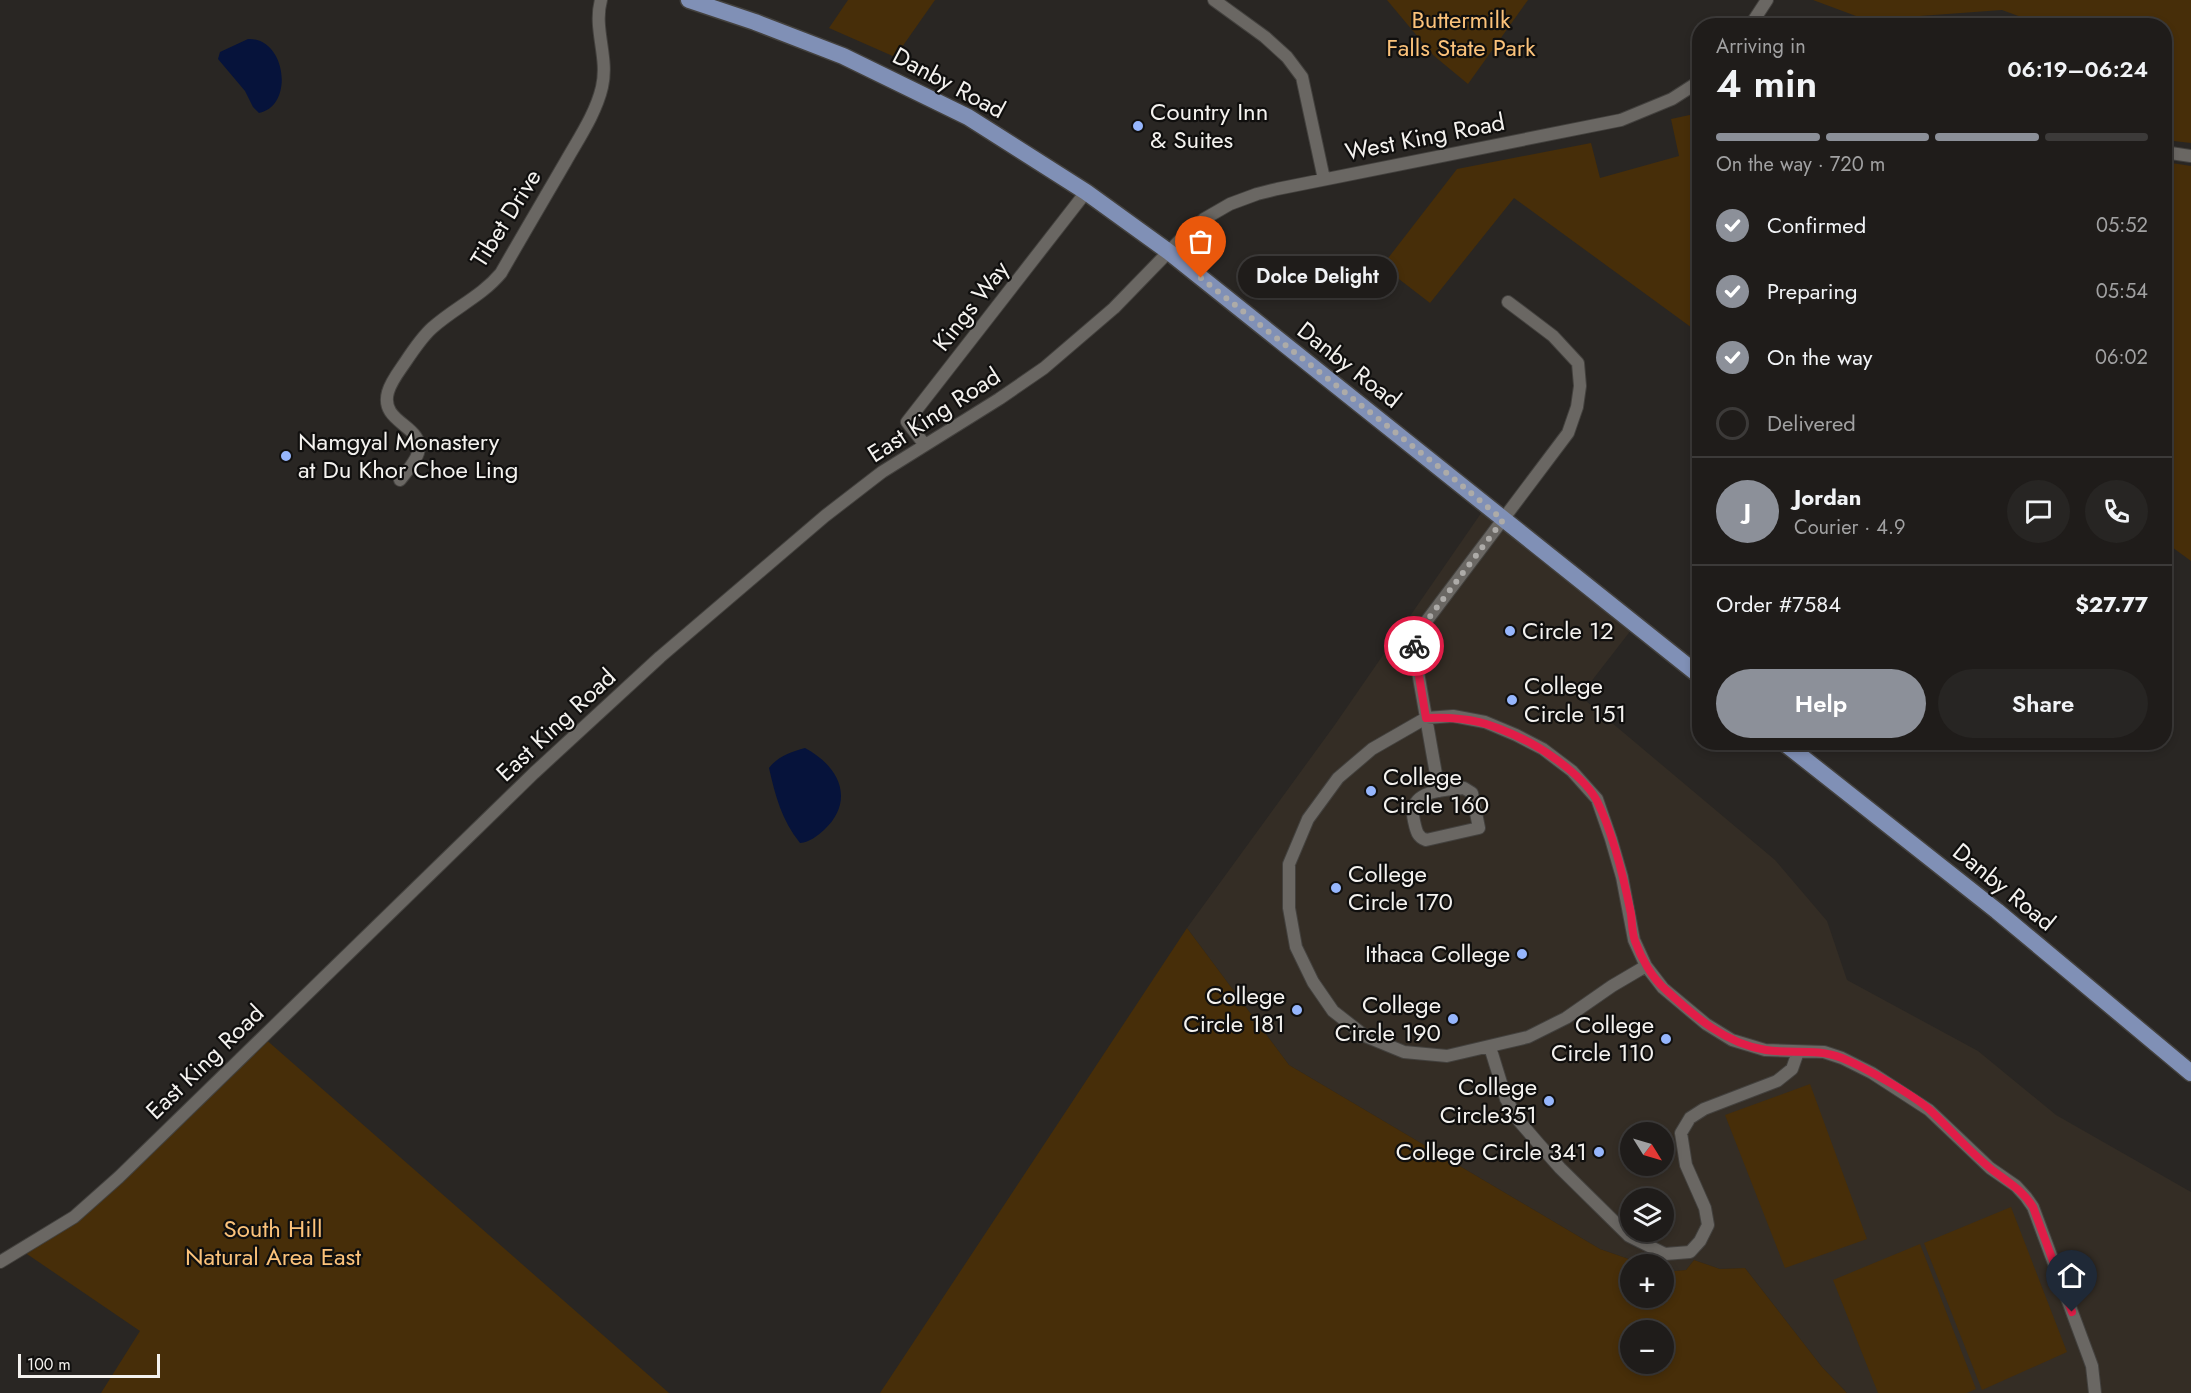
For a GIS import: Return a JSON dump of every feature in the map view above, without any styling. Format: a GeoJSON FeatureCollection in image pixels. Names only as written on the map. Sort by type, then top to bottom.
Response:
{"type":"FeatureCollection","features":[{"type":"Feature","properties":{"kind":"main road","name":"Danby Road"},"geometry":{"type":"LineString","coordinates":[[689,0],[755,22],[843,56],[968,117],[1086,192],[1169,252],[1692,670]]}},
{"type":"Feature","properties":{"kind":"main road","name":"Danby Road"},"geometry":{"type":"LineString","coordinates":[[1805,750],[2191,1073]]}},
{"type":"Feature","properties":{"kind":"street","name":"Tibet Drive"},"geometry":{"type":"LineString","coordinates":[[400,480],[418,454],[418,447],[417,438],[390,413],[387,404],[390,386],[432,328],[487,288],[501,273],[583,131],[596,104],[604,74],[598,22],[601,0]]}},
{"type":"Feature","properties":{"kind":"street"},"geometry":{"type":"LineString","coordinates":[[1214,0],[1265,37],[1287,57],[1302,77],[1324,179]]}},
{"type":"Feature","properties":{"kind":"street"},"geometry":{"type":"LineString","coordinates":[[1755,18],[1767,0]]}},
{"type":"Feature","properties":{"kind":"street","name":"West King Road"},"geometry":{"type":"LineString","coordinates":[[1169,252],[1195,226],[1230,204],[1257,194],[1621,120],[1672,99],[1692,86]]}},
{"type":"Feature","properties":{"kind":"street"},"geometry":{"type":"LineString","coordinates":[[2172,153],[2191,156]]}},
{"type":"Feature","properties":{"kind":"street","name":"Kings Way"},"geometry":{"type":"LineString","coordinates":[[926,445],[907,422],[1086,192]]}},
{"type":"Feature","properties":{"kind":"street","name":"East King Road"},"geometry":{"type":"LineString","coordinates":[[0,1262],[74,1217],[118,1177],[448,855],[660,657],[825,516],[882,472],[1044,368],[1114,308],[1169,252]]}},
{"type":"Feature","properties":{"kind":"street"},"geometry":{"type":"LineString","coordinates":[[1439,791],[1413,644],[1419,631],[1568,433],[1577,407],[1580,386],[1578,363],[1553,336],[1508,302]]}},
{"type":"Feature","properties":{"kind":"street"},"geometry":{"type":"LineString","coordinates":[[1646,966],[1566,1018],[1528,1036],[1447,1056],[1404,1052],[1365,1036],[1333,1011],[1313,982],[1296,947],[1288,908],[1288,864],[1308,819],[1338,778],[1372,749],[1426,718],[1453,717],[1485,722],[1543,750],[1572,771],[1597,799],[1622,877],[1634,940],[1646,966],[1664,988],[1706,1024],[1732,1040],[1765,1050],[1824,1052],[1842,1058],[1915,1100],[1929,1110],[1990,1168],[2016,1186],[2026,1197],[2033,1207],[2090,1362],[2095,1393]]}},
{"type":"Feature","properties":{"kind":"street"},"geometry":{"type":"LineString","coordinates":[[1469,790],[1472,793],[1479,828],[1426,840],[1421,838],[1417,833],[1413,809],[1422,796],[1439,791],[1469,790]]}},
{"type":"Feature","properties":{"kind":"street"},"geometry":{"type":"LineString","coordinates":[[1490,1047],[1506,1099],[1519,1121],[1560,1168],[1629,1236],[1665,1254],[1690,1252],[1700,1241],[1708,1225],[1705,1208],[1686,1165],[1681,1133],[1690,1118],[1704,1109],[1777,1081],[1792,1070],[1798,1052]]}},
{"type":"Feature","properties":{"kind":"shaded area","name":"Ithaca College"},"geometry":{"type":"Polygon","coordinates":[[[1486,506],[1635,625],[1580,696],[1775,860],[1827,921],[1847,980],[1978,1051],[2056,1115],[2191,1192],[2191,1393],[1847,1393],[1822,1367],[1745,1268],[1720,1269],[1694,1260],[1686,1270],[1674,1271],[1674,1254],[1620,1254],[1620,1256],[1600,1249],[1289,1065],[1187,928],[1334,726],[1486,506]]]}},
{"type":"Feature","properties":{"kind":"green space"},"geometry":{"type":"Polygon","coordinates":[[[848,0],[935,0],[895,57],[829,28],[848,0]]]}},
{"type":"Feature","properties":{"kind":"green space","name":"Buttermilk Falls State Park"},"geometry":{"type":"Polygon","coordinates":[[[1387,0],[1528,0],[1468,84],[1433,55],[1387,0]]]}},
{"type":"Feature","properties":{"kind":"green space"},"geometry":{"type":"Polygon","coordinates":[[[1813,0],[2191,0],[2191,143],[2172,141],[2172,18],[2024,18],[2002,10],[1899,18],[1861,18],[1813,0]]]}},
{"type":"Feature","properties":{"kind":"green space"},"geometry":{"type":"Polygon","coordinates":[[[1692,114],[1692,328],[1514,198],[1430,303],[1382,266],[1457,169],[1591,143],[1600,178],[1679,156],[1671,119],[1692,114]]]}},
{"type":"Feature","properties":{"kind":"green space"},"geometry":{"type":"Polygon","coordinates":[[[2172,163],[2191,166],[2191,561],[2172,547],[2172,163]]]}},
{"type":"Feature","properties":{"kind":"green space"},"geometry":{"type":"Polygon","coordinates":[[[1187,928],[1289,1065],[1600,1249],[1620,1256],[1620,1308],[1674,1308],[1674,1271],[1686,1270],[1694,1260],[1720,1269],[1745,1268],[1822,1367],[1847,1393],[880,1393],[1187,928]]]}},
{"type":"Feature","properties":{"kind":"green space","name":"South Hill Natural Area East"},"geometry":{"type":"Polygon","coordinates":[[[263,1037],[669,1393],[101,1393],[140,1331],[24,1252],[78,1215],[263,1037]]]}},
{"type":"Feature","properties":{"kind":"green space"},"geometry":{"type":"Polygon","coordinates":[[[1810,1084],[1867,1239],[1785,1268],[1725,1115],[1810,1084]]]}},
{"type":"Feature","properties":{"kind":"green space"},"geometry":{"type":"Polygon","coordinates":[[[2011,1207],[2067,1352],[1982,1390],[1924,1243],[2011,1207]]]}},
{"type":"Feature","properties":{"kind":"green space"},"geometry":{"type":"Polygon","coordinates":[[[1920,1244],[1976,1389],[1967,1393],[1878,1393],[1833,1280],[1920,1244]]]}},
{"type":"Feature","properties":{"kind":"water"},"geometry":{"type":"Polygon","coordinates":[[[248,39],[261,41],[271,49],[278,60],[281,73],[278,98],[270,108],[259,113],[253,107],[245,91],[218,59],[220,52],[248,39]]]}},
{"type":"Feature","properties":{"kind":"water"},"geometry":{"type":"Polygon","coordinates":[[[805,748],[827,764],[839,784],[841,796],[834,819],[816,836],[800,843],[788,826],[780,807],[769,768],[781,757],[805,748]]]}},
{"type":"Feature","properties":{"kind":"way so far"},"geometry":{"type":"LineString","coordinates":[[1201,278],[1503,520],[1419,631],[1414,646]]}},
{"type":"Feature","properties":{"kind":"place","name":"Country Inn & Suites"},"geometry":{"type":"Point","coordinates":[1138,126]}},
{"type":"Feature","properties":{"kind":"place","name":"Dolce Delight"},"geometry":{"type":"Point","coordinates":[1201,278]}},
{"type":"Feature","properties":{"kind":"place","name":"Namgyal Monastery at Du Khor Choe Ling"},"geometry":{"type":"Point","coordinates":[286,456]}},
{"type":"Feature","properties":{"kind":"place","name":"Circle 12"},"geometry":{"type":"Point","coordinates":[1510,631]}},
{"type":"Feature","properties":{"kind":"place","name":"College Circle 151"},"geometry":{"type":"Point","coordinates":[1512,700]}},
{"type":"Feature","properties":{"kind":"place","name":"College Circle 160"},"geometry":{"type":"Point","coordinates":[1371,791]}},
{"type":"Feature","properties":{"kind":"place","name":"College Circle 170"},"geometry":{"type":"Point","coordinates":[1336,888]}},
{"type":"Feature","properties":{"kind":"place","name":"Ithaca College"},"geometry":{"type":"Point","coordinates":[1522,954]}},
{"type":"Feature","properties":{"kind":"place","name":"College Circle 181"},"geometry":{"type":"Point","coordinates":[1297,1010]}},
{"type":"Feature","properties":{"kind":"place","name":"College Circle 190"},"geometry":{"type":"Point","coordinates":[1453,1019]}},
{"type":"Feature","properties":{"kind":"place","name":"College Circle 110"},"geometry":{"type":"Point","coordinates":[1666,1039]}},
{"type":"Feature","properties":{"kind":"place","name":"College Circle351"},"geometry":{"type":"Point","coordinates":[1549,1101]}},
{"type":"Feature","properties":{"kind":"place","name":"College Circle 341"},"geometry":{"type":"Point","coordinates":[1599,1152]}},
{"type":"Feature","properties":{"kind":"route"},"geometry":{"type":"LineString","coordinates":[[1414,646],[1426,718],[1453,717],[1485,722],[1516,735],[1543,750],[1572,771],[1597,799],[1622,877],[1634,940],[1646,966],[1664,988],[1706,1024],[1732,1040],[1765,1050],[1824,1052],[1842,1058],[1929,1110],[1990,1168],[2016,1186],[2026,1197],[2033,1207],[2072,1312]]}}]}
